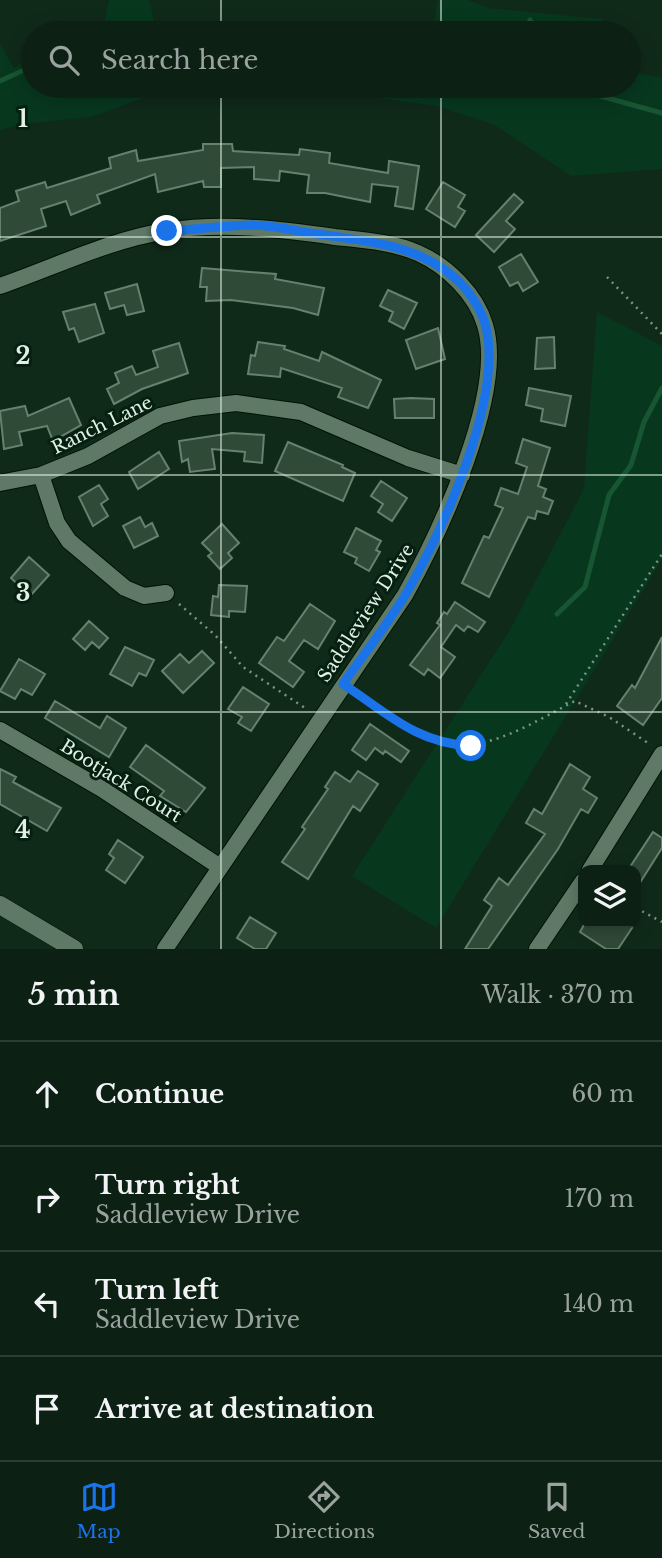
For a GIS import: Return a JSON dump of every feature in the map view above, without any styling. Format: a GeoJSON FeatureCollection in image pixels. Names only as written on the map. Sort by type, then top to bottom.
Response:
{"type":"FeatureCollection","features":[{"type":"Feature","properties":{"kind":"main road"},"geometry":{"type":"LineString","coordinates":[[0,905],[74,949]]}},
{"type":"Feature","properties":{"kind":"street","name":"Saddleview Drive"},"geometry":{"type":"LineString","coordinates":[[0,286],[127,240],[167,231],[255,225],[375,242],[418,253],[456,278],[477,305],[486,326],[488,384],[462,475],[431,549],[405,595],[165,949]]}},
{"type":"Feature","properties":{"kind":"street","name":"Ranch Lane"},"geometry":{"type":"LineString","coordinates":[[0,484],[41,475],[88,456],[160,416],[193,408],[236,403],[300,412],[408,458],[462,475]]}},
{"type":"Feature","properties":{"kind":"street"},"geometry":{"type":"LineString","coordinates":[[41,475],[57,523],[69,541],[125,589],[144,596],[166,593]]}},
{"type":"Feature","properties":{"kind":"street","name":"Bootjack Court"},"geometry":{"type":"LineString","coordinates":[[0,730],[102,789],[220,867]]}},
{"type":"Feature","properties":{"kind":"street"},"geometry":{"type":"LineString","coordinates":[[593,865],[658,751]]}},
{"type":"Feature","properties":{"kind":"street"},"geometry":{"type":"LineString","coordinates":[[537,949],[578,888]]}},
{"type":"Feature","properties":{"kind":"path"},"geometry":{"type":"LineString","coordinates":[[607,277],[662,334]]}},
{"type":"Feature","properties":{"kind":"path"},"geometry":{"type":"LineString","coordinates":[[564,707],[662,554]]}},
{"type":"Feature","properties":{"kind":"path"},"geometry":{"type":"LineString","coordinates":[[166,593],[215,635],[243,667],[320,717]]}},
{"type":"Feature","properties":{"kind":"path"},"geometry":{"type":"LineString","coordinates":[[343,684],[423,738],[445,744],[471,746],[493,741],[576,701],[586,704],[658,751]]}},
{"type":"Feature","properties":{"kind":"path"},"geometry":{"type":"LineString","coordinates":[[641,911],[662,922]]}},
{"type":"Feature","properties":{"kind":"green space"},"geometry":{"type":"Polygon","coordinates":[[[109,0],[149,0],[154,21],[105,21],[109,0]]]}},
{"type":"Feature","properties":{"kind":"green space"},"geometry":{"type":"Polygon","coordinates":[[[438,0],[468,0],[488,8],[603,21],[434,21],[438,0]]]}},
{"type":"Feature","properties":{"kind":"green space"},"geometry":{"type":"Polygon","coordinates":[[[0,44],[14,68],[21,63],[21,98],[143,98],[91,117],[22,124],[0,130],[0,44]]]}},
{"type":"Feature","properties":{"kind":"green space"},"geometry":{"type":"Polygon","coordinates":[[[641,74],[662,78],[662,169],[571,176],[493,124],[437,106],[380,98],[641,98],[641,74]]]}},
{"type":"Feature","properties":{"kind":"green space"},"geometry":{"type":"Polygon","coordinates":[[[597,312],[662,346],[662,559],[436,928],[352,876],[510,630],[584,489],[597,312]]]}},
{"type":"Feature","properties":{"kind":"building"},"geometry":{"type":"Polygon","coordinates":[[[203,144],[232,144],[233,151],[299,155],[300,149],[330,153],[329,163],[388,173],[389,161],[419,166],[413,209],[395,206],[398,187],[372,184],[370,202],[325,193],[307,193],[309,175],[280,171],[279,181],[254,179],[254,167],[221,168],[221,187],[204,187],[203,181],[158,192],[155,174],[97,195],[100,203],[71,215],[66,201],[41,209],[46,226],[0,241],[0,208],[19,201],[16,191],[45,182],[47,188],[111,168],[109,158],[136,150],[138,161],[203,150],[203,144]]]}},
{"type":"Feature","properties":{"kind":"building"},"geometry":{"type":"Polygon","coordinates":[[[443,182],[465,195],[458,207],[465,211],[455,227],[426,209],[443,182]]]}},
{"type":"Feature","properties":{"kind":"building"},"geometry":{"type":"Polygon","coordinates":[[[514,194],[523,202],[506,221],[515,229],[494,252],[476,235],[514,194]]]}},
{"type":"Feature","properties":{"kind":"building"},"geometry":{"type":"Polygon","coordinates":[[[521,254],[538,282],[523,291],[518,282],[510,286],[499,267],[521,254]]]}},
{"type":"Feature","properties":{"kind":"building"},"geometry":{"type":"Polygon","coordinates":[[[202,268],[276,274],[275,279],[324,288],[318,315],[293,308],[231,300],[206,301],[207,287],[200,287],[202,268]]]}},
{"type":"Feature","properties":{"kind":"building"},"geometry":{"type":"Polygon","coordinates":[[[137,284],[144,311],[127,315],[124,305],[110,309],[105,293],[137,284]]]}},
{"type":"Feature","properties":{"kind":"building"},"geometry":{"type":"Polygon","coordinates":[[[388,290],[417,303],[404,329],[389,321],[393,312],[380,306],[388,290]]]}},
{"type":"Feature","properties":{"kind":"building"},"geometry":{"type":"Polygon","coordinates":[[[95,304],[104,333],[79,342],[74,328],[69,330],[63,312],[95,304]]]}},
{"type":"Feature","properties":{"kind":"building"},"geometry":{"type":"Polygon","coordinates":[[[438,328],[445,359],[416,369],[406,340],[438,328]]]}},
{"type":"Feature","properties":{"kind":"building"},"geometry":{"type":"Polygon","coordinates":[[[554,337],[555,368],[535,369],[537,338],[554,337]]]}},
{"type":"Feature","properties":{"kind":"building"},"geometry":{"type":"Polygon","coordinates":[[[258,342],[285,346],[284,349],[319,361],[322,352],[381,380],[368,408],[338,397],[342,388],[281,368],[280,377],[248,374],[251,355],[255,356],[258,342]]]}},
{"type":"Feature","properties":{"kind":"building"},"geometry":{"type":"Polygon","coordinates":[[[179,343],[188,373],[142,389],[114,404],[107,389],[119,383],[115,373],[132,366],[136,375],[158,367],[153,351],[179,343]]]}},
{"type":"Feature","properties":{"kind":"building"},"geometry":{"type":"Polygon","coordinates":[[[529,388],[571,396],[565,426],[541,421],[543,409],[526,405],[529,388]]]}},
{"type":"Feature","properties":{"kind":"building"},"geometry":{"type":"Polygon","coordinates":[[[69,398],[81,425],[53,441],[47,426],[19,432],[22,445],[4,449],[0,411],[25,406],[28,416],[69,398]]]}},
{"type":"Feature","properties":{"kind":"building"},"geometry":{"type":"Polygon","coordinates":[[[394,399],[434,399],[434,418],[395,418],[394,399]]]}},
{"type":"Feature","properties":{"kind":"building"},"geometry":{"type":"Polygon","coordinates":[[[232,433],[264,435],[262,463],[244,461],[245,452],[212,449],[215,469],[190,472],[188,459],[182,462],[179,441],[232,433]]]}},
{"type":"Feature","properties":{"kind":"building"},"geometry":{"type":"Polygon","coordinates":[[[523,439],[550,448],[538,486],[546,489],[543,497],[553,501],[548,514],[537,511],[535,519],[528,517],[489,597],[462,583],[484,536],[489,538],[503,508],[495,505],[501,488],[518,494],[527,467],[516,463],[523,439]]]}},
{"type":"Feature","properties":{"kind":"building"},"geometry":{"type":"Polygon","coordinates":[[[288,442],[343,465],[342,467],[355,473],[343,501],[275,471],[288,442]]]}},
{"type":"Feature","properties":{"kind":"building"},"geometry":{"type":"Polygon","coordinates":[[[159,452],[169,469],[138,489],[129,472],[159,452]]]}},
{"type":"Feature","properties":{"kind":"building"},"geometry":{"type":"Polygon","coordinates":[[[381,481],[407,498],[392,521],[378,512],[383,504],[371,496],[381,481]]]}},
{"type":"Feature","properties":{"kind":"building"},"geometry":{"type":"Polygon","coordinates":[[[99,485],[108,499],[101,504],[108,516],[93,526],[79,497],[99,485]]]}},
{"type":"Feature","properties":{"kind":"building"},"geometry":{"type":"Polygon","coordinates":[[[140,517],[145,527],[152,523],[158,536],[134,548],[123,526],[140,517]]]}},
{"type":"Feature","properties":{"kind":"building"},"geometry":{"type":"Polygon","coordinates":[[[222,524],[239,543],[228,553],[232,558],[220,569],[208,556],[212,553],[202,543],[222,524]]]}},
{"type":"Feature","properties":{"kind":"building"},"geometry":{"type":"Polygon","coordinates":[[[356,528],[381,541],[376,550],[380,552],[369,571],[355,563],[357,558],[344,552],[356,528]]]}},
{"type":"Feature","properties":{"kind":"building"},"geometry":{"type":"Polygon","coordinates":[[[29,557],[49,575],[30,596],[11,578],[29,557]]]}},
{"type":"Feature","properties":{"kind":"building"},"geometry":{"type":"Polygon","coordinates":[[[219,585],[247,586],[245,612],[229,611],[229,617],[211,615],[213,596],[218,597],[219,585]]]}},
{"type":"Feature","properties":{"kind":"building"},"geometry":{"type":"Polygon","coordinates":[[[455,602],[485,622],[478,632],[468,626],[464,631],[456,625],[441,647],[455,657],[440,678],[428,669],[424,675],[410,665],[440,625],[437,623],[444,612],[447,614],[455,602]]]}},
{"type":"Feature","properties":{"kind":"building"},"geometry":{"type":"Polygon","coordinates":[[[310,604],[335,621],[318,649],[304,640],[289,661],[304,672],[293,687],[259,663],[277,637],[284,641],[310,604]]]}},
{"type":"Feature","properties":{"kind":"building"},"geometry":{"type":"Polygon","coordinates":[[[89,621],[108,638],[99,648],[92,642],[85,650],[73,639],[89,621]]]}},
{"type":"Feature","properties":{"kind":"building"},"geometry":{"type":"Polygon","coordinates":[[[662,637],[662,698],[643,725],[617,706],[632,685],[635,688],[662,637]]]}},
{"type":"Feature","properties":{"kind":"building"},"geometry":{"type":"Polygon","coordinates":[[[125,647],[154,660],[146,676],[139,673],[132,686],[110,674],[125,647]]]}},
{"type":"Feature","properties":{"kind":"building"},"geometry":{"type":"Polygon","coordinates":[[[202,651],[214,663],[183,693],[162,671],[180,654],[189,663],[202,651]]]}},
{"type":"Feature","properties":{"kind":"building"},"geometry":{"type":"Polygon","coordinates":[[[19,659],[45,674],[32,695],[21,689],[15,699],[0,691],[19,659]]]}},
{"type":"Feature","properties":{"kind":"building"},"geometry":{"type":"Polygon","coordinates":[[[243,687],[269,704],[251,731],[238,723],[242,717],[228,709],[243,687]]]}},
{"type":"Feature","properties":{"kind":"building"},"geometry":{"type":"Polygon","coordinates":[[[55,701],[100,728],[107,716],[126,728],[109,757],[45,718],[55,701]]]}},
{"type":"Feature","properties":{"kind":"building"},"geometry":{"type":"Polygon","coordinates":[[[370,724],[409,751],[401,762],[375,748],[366,760],[352,750],[370,724]]]}},
{"type":"Feature","properties":{"kind":"building"},"geometry":{"type":"Polygon","coordinates":[[[146,745],[205,788],[186,812],[160,796],[164,791],[130,767],[146,745]]]}},
{"type":"Feature","properties":{"kind":"building"},"geometry":{"type":"Polygon","coordinates":[[[570,764],[590,777],[583,789],[597,798],[588,813],[581,809],[558,849],[488,949],[465,949],[492,906],[484,900],[499,878],[508,885],[545,834],[526,823],[534,809],[542,814],[570,764]]]}},
{"type":"Feature","properties":{"kind":"building"},"geometry":{"type":"Polygon","coordinates":[[[0,769],[16,777],[13,782],[61,808],[47,831],[0,804],[0,769]]]}},
{"type":"Feature","properties":{"kind":"building"},"geometry":{"type":"Polygon","coordinates":[[[358,771],[378,784],[360,811],[353,806],[308,879],[282,862],[305,829],[302,827],[328,789],[325,787],[335,772],[350,782],[358,771]]]}},
{"type":"Feature","properties":{"kind":"building"},"geometry":{"type":"Polygon","coordinates":[[[653,832],[662,838],[662,848],[641,881],[641,865],[631,865],[653,832]]]}},
{"type":"Feature","properties":{"kind":"building"},"geometry":{"type":"Polygon","coordinates":[[[118,840],[143,857],[125,883],[106,870],[114,858],[109,854],[118,840]]]}},
{"type":"Feature","properties":{"kind":"building"},"geometry":{"type":"Polygon","coordinates":[[[250,917],[276,933],[266,949],[255,949],[237,938],[250,917]]]}},
{"type":"Feature","properties":{"kind":"building"},"geometry":{"type":"Polygon","coordinates":[[[582,928],[632,928],[618,949],[606,949],[580,932],[582,928]]]}},
{"type":"Feature","properties":{"kind":"waterway"},"geometry":{"type":"LineString","coordinates":[[0,81],[21,71]]}},
{"type":"Feature","properties":{"kind":"waterway"},"geometry":{"type":"LineString","coordinates":[[608,98],[662,113]]}},
{"type":"Feature","properties":{"kind":"waterway"},"geometry":{"type":"LineString","coordinates":[[557,614],[585,587],[609,495],[631,465],[644,422],[662,388]]}},
{"type":"Feature","properties":{"kind":"route"},"geometry":{"type":"LineString","coordinates":[[167,231],[255,225],[375,242],[418,253],[456,278],[477,305],[486,326],[488,384],[462,475],[431,549],[405,595],[343,684],[423,738],[445,744],[471,746]]}}]}
